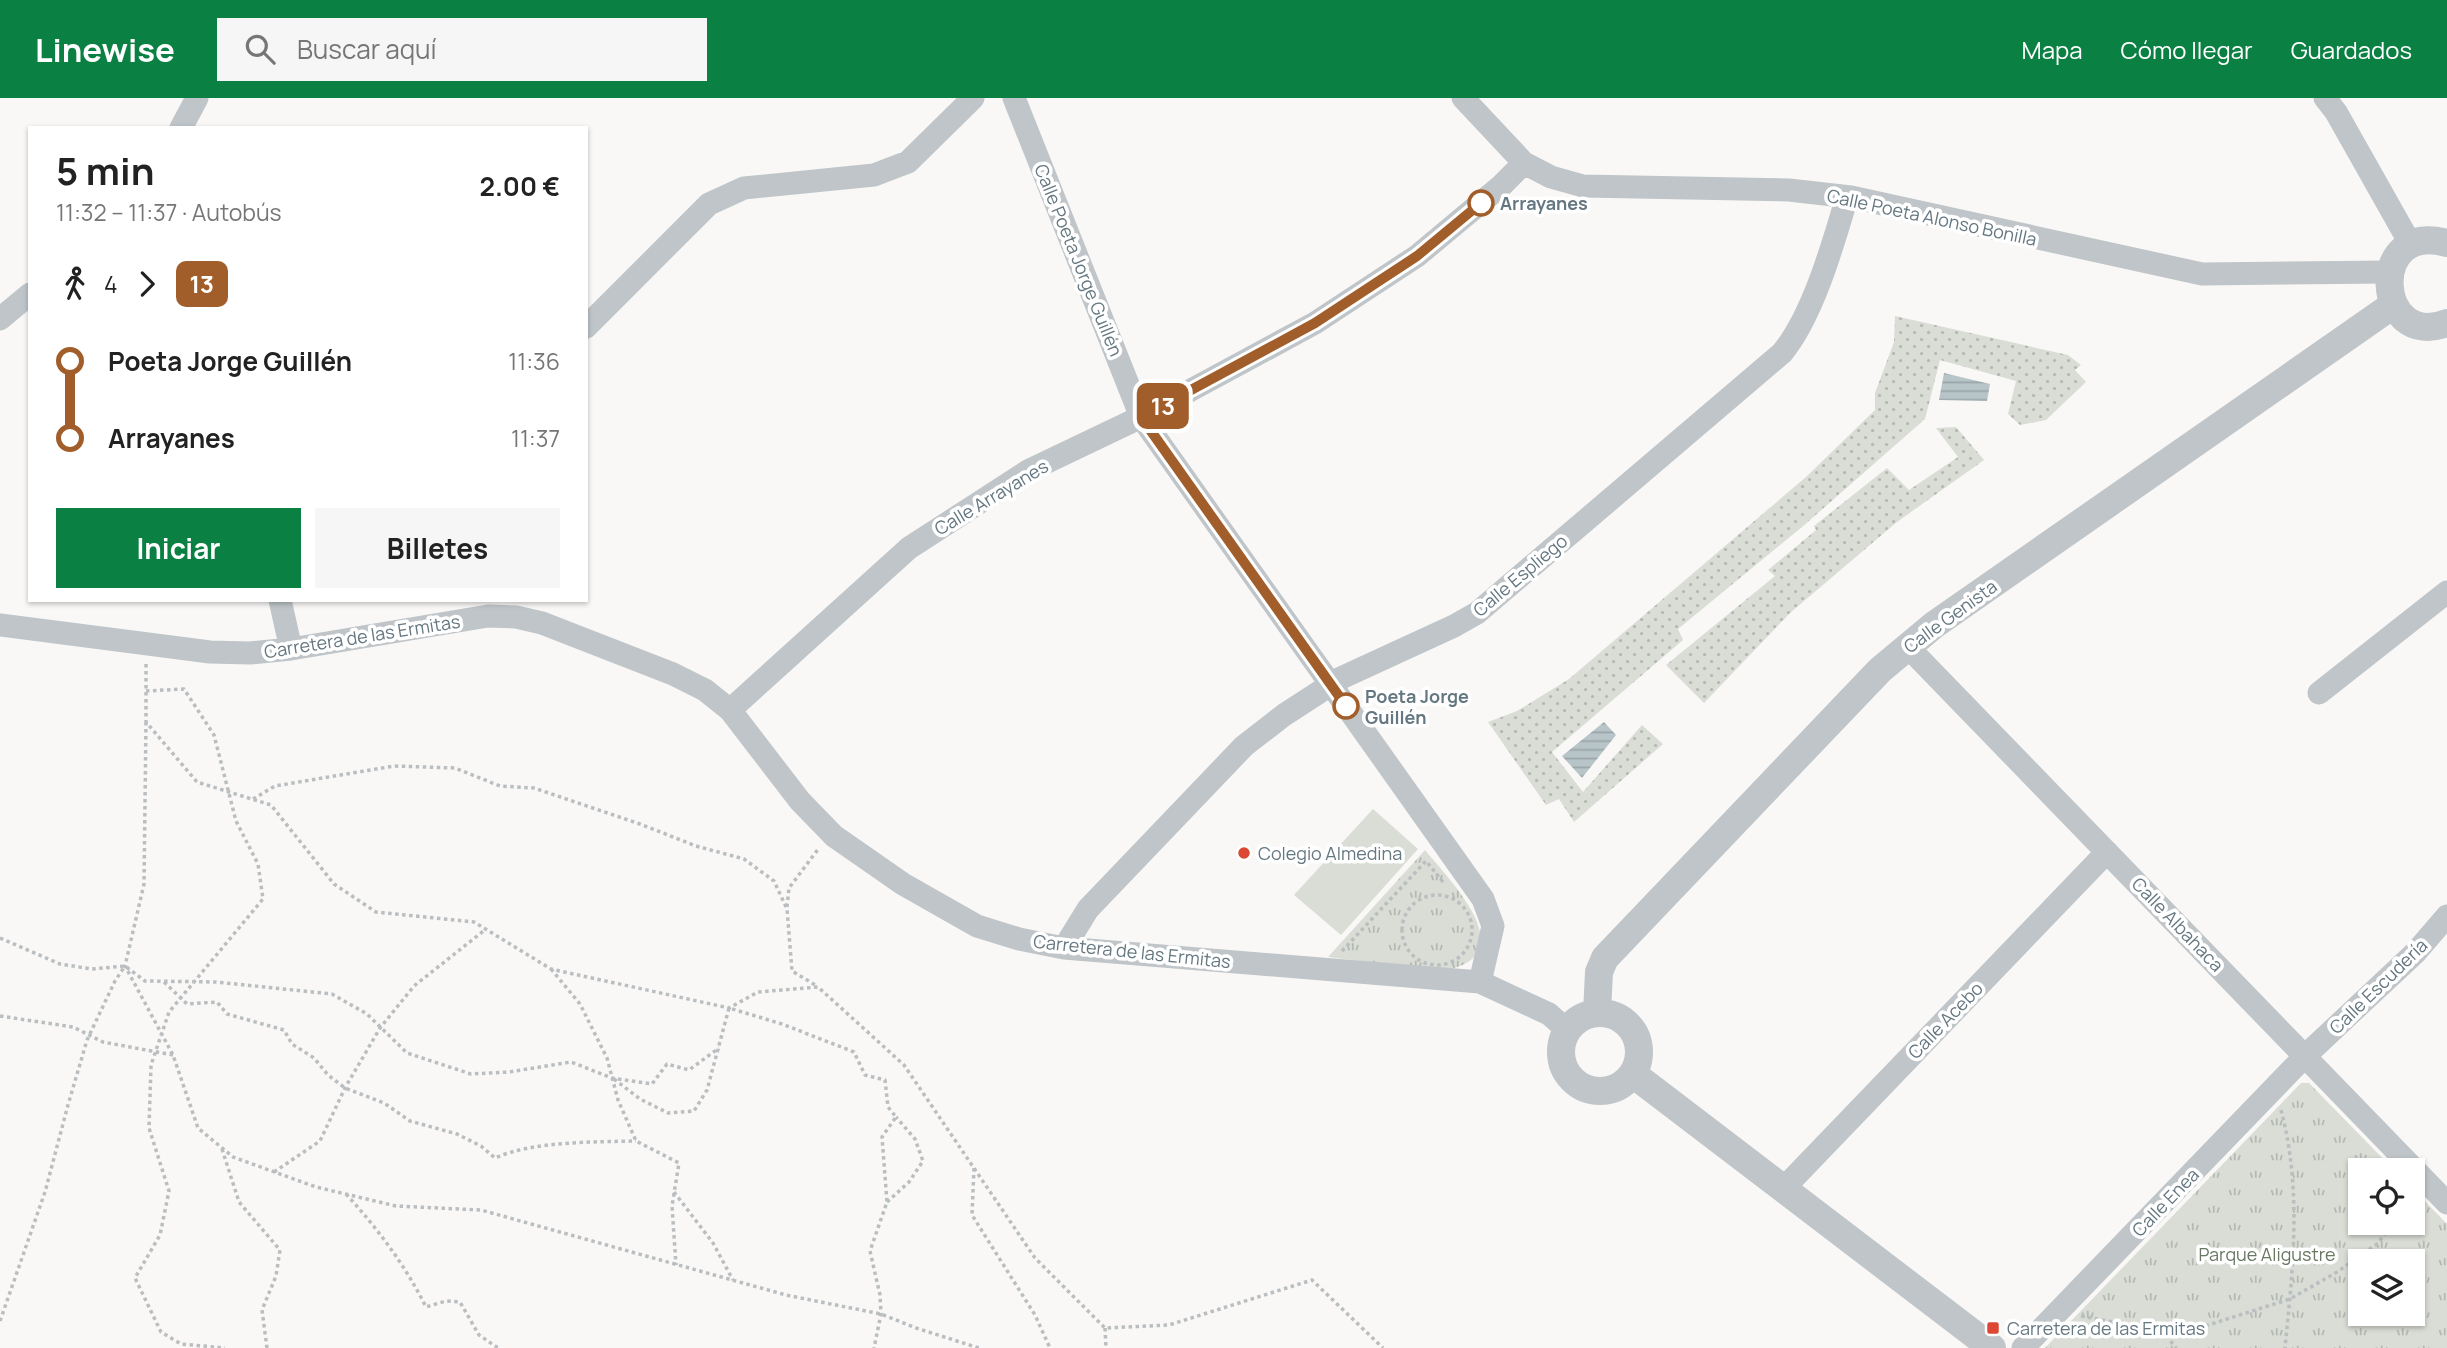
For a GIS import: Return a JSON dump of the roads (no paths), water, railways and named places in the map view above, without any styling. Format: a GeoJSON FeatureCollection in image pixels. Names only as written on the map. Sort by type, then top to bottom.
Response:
{"type":"FeatureCollection","features":[{"type":"Feature","properties":{"kind":"street"},"geometry":{"type":"LineString","coordinates":[[182,126],[197,98]]}},
{"type":"Feature","properties":{"kind":"street"},"geometry":{"type":"LineString","coordinates":[[588,325],[709,204],[744,188],[874,175],[908,162],[973,98]]}},
{"type":"Feature","properties":{"kind":"street","name":"Calle Poeta Jorge Guillén"},"geometry":{"type":"LineString","coordinates":[[1014,98],[1141,417],[1483,900],[1493,926],[1480,982]]}},
{"type":"Feature","properties":{"kind":"street","name":"Calle Poeta Alonso Bonilla"},"geometry":{"type":"LineString","coordinates":[[1463,98],[1524,163],[1551,177],[1583,186],[1789,190],[1847,197],[2202,274],[2389,272]]}},
{"type":"Feature","properties":{"kind":"street"},"geometry":{"type":"LineString","coordinates":[[2337,103],[2411,245]]}},
{"type":"Feature","properties":{"kind":"street","name":"Calle Arrayanes"},"geometry":{"type":"LineString","coordinates":[[730,710],[909,548],[1028,471],[1141,417],[1315,323],[1406,264],[1503,185],[1524,163]]}},
{"type":"Feature","properties":{"kind":"street","name":"Calle Espliego"},"geometry":{"type":"LineString","coordinates":[[1064,948],[1088,909],[1244,746],[1284,715],[1331,685],[1477,613],[1782,353],[1796,337],[1806,317],[1847,197]]}},
{"type":"Feature","properties":{"kind":"street"},"geometry":{"type":"LineString","coordinates":[[2447,243],[2424,240],[2411,245],[2394,261],[2389,272],[2389,294],[2393,305],[2402,315],[2414,323],[2427,326],[2447,323]]}},
{"type":"Feature","properties":{"kind":"street"},"geometry":{"type":"LineString","coordinates":[[0,318],[28,295]]}},
{"type":"Feature","properties":{"kind":"street","name":"Calle Genista"},"geometry":{"type":"LineString","coordinates":[[1597,1013],[1599,972],[1605,958],[1880,670],[1907,646],[2393,305]]}},
{"type":"Feature","properties":{"kind":"street"},"geometry":{"type":"LineString","coordinates":[[2319,693],[2447,592]]}},
{"type":"Feature","properties":{"kind":"street"},"geometry":{"type":"LineString","coordinates":[[280,602],[291,649]]}},
{"type":"Feature","properties":{"kind":"street","name":"Carretera de las Ermitas"},"geometry":{"type":"LineString","coordinates":[[0,625],[210,652],[250,653],[291,649],[486,608],[542,623],[673,674],[705,690],[730,710],[800,802],[831,833],[903,884],[977,926],[1019,939],[1064,948],[1480,982],[1549,1014],[1567,1030]]}},
{"type":"Feature","properties":{"kind":"street","name":"Calle Albahaca"},"geometry":{"type":"LineString","coordinates":[[1907,646],[2447,1203]]}},
{"type":"Feature","properties":{"kind":"street","name":"Calle Acebo"},"geometry":{"type":"LineString","coordinates":[[1783,1189],[2107,852]]}},
{"type":"Feature","properties":{"kind":"street","name":"Calle Escudería"},"geometry":{"type":"LineString","coordinates":[[2306,1055],[2416,952],[2447,916]]}},
{"type":"Feature","properties":{"kind":"street"},"geometry":{"type":"LineString","coordinates":[[1597,1013],[1621,1018],[1631,1027],[1640,1050],[1633,1074],[1625,1083],[1602,1092],[1578,1085],[1569,1077],[1560,1054],[1567,1030],[1585,1015],[1597,1013]]}},
{"type":"Feature","properties":{"kind":"street","name":"Calle Enea"},"geometry":{"type":"LineString","coordinates":[[2023,1348],[2306,1055]]}},
{"type":"Feature","properties":{"kind":"street"},"geometry":{"type":"LineString","coordinates":[[1633,1074],[1992,1348]]}},
{"type":"Feature","properties":{"kind":"place","name":"Arrayanes"},"geometry":{"type":"Point","coordinates":[1481,203]}},
{"type":"Feature","properties":{"kind":"place","name":"Poeta Jorge Guillén"},"geometry":{"type":"Point","coordinates":[1346,706]}},
{"type":"Feature","properties":{"kind":"place","name":"Colegio Almedina"},"geometry":{"type":"Point","coordinates":[1244,853]}},
{"type":"Feature","properties":{"kind":"place","name":"Carretera de las Ermitas"},"geometry":{"type":"Point","coordinates":[1993,1328]}},
{"type":"Feature","properties":{"kind":"park label","name":"Parque Aligustre"},"geometry":{"type":"Point","coordinates":[2267,1254]}}]}
